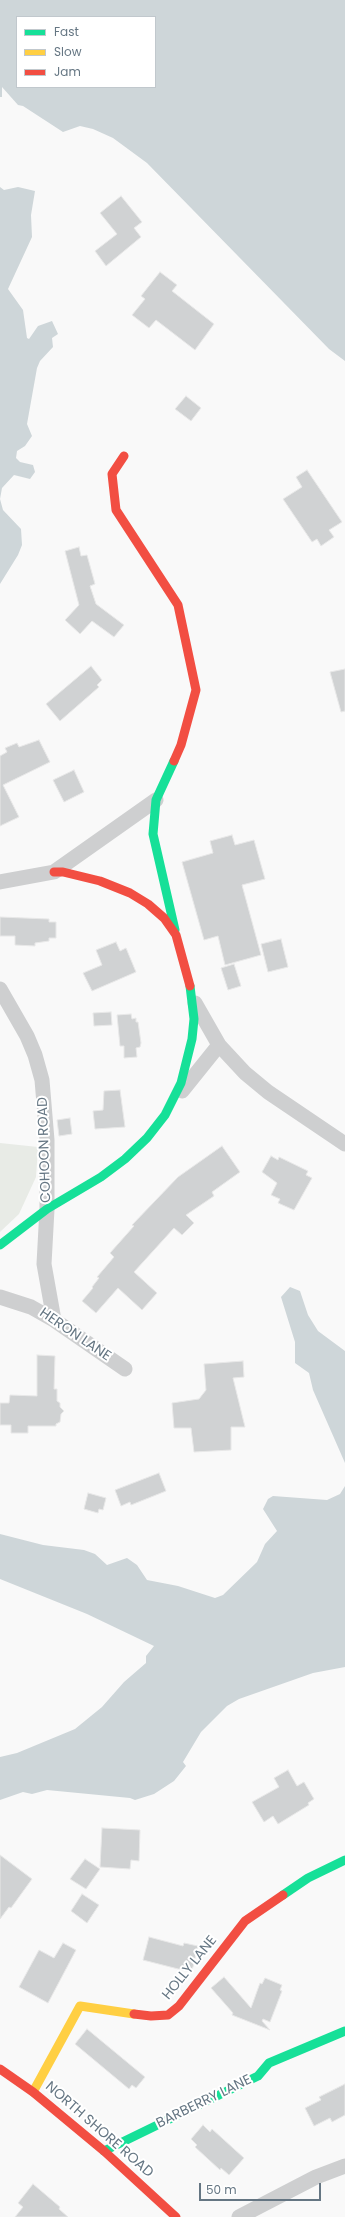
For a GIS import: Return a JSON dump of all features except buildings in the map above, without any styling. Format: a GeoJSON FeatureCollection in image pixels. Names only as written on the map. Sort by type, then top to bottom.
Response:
{"type":"FeatureCollection","features":[{"type":"Feature","properties":{"kind":"street"},"geometry":{"type":"LineString","coordinates":[[0,1245],[47,1209],[101,1177],[125,1159],[147,1138],[165,1115],[181,1083],[192,1039],[194,1019],[193,999],[189,978],[176,935],[153,834],[156,800],[181,745],[192,713],[196,690],[178,605],[116,510],[112,474],[124,456]]}},
{"type":"Feature","properties":{"kind":"street"},"geometry":{"type":"LineString","coordinates":[[54,872],[156,800]]}},
{"type":"Feature","properties":{"kind":"street"},"geometry":{"type":"LineString","coordinates":[[0,882],[54,872],[63,872],[100,881],[130,893],[148,904],[164,918],[176,935]]}},
{"type":"Feature","properties":{"kind":"street","name":"COHOON ROAD"},"geometry":{"type":"LineString","coordinates":[[0,989],[27,1036],[35,1055],[42,1080],[47,1140],[47,1209],[44,1264],[54,1320]]}},
{"type":"Feature","properties":{"kind":"street"},"geometry":{"type":"LineString","coordinates":[[193,999],[219,1045],[245,1073],[268,1092],[345,1144]]}},
{"type":"Feature","properties":{"kind":"street"},"geometry":{"type":"LineString","coordinates":[[174,1098],[219,1045]]}},
{"type":"Feature","properties":{"kind":"street","name":"HERON LANE"},"geometry":{"type":"LineString","coordinates":[[0,1297],[31,1307],[54,1320],[125,1369]]}},
{"type":"Feature","properties":{"kind":"street","name":"HOLLY LANE"},"geometry":{"type":"LineString","coordinates":[[34,2092],[80,2006],[151,2016],[168,2015],[179,2006],[245,1921],[308,1878],[345,1860]]}},
{"type":"Feature","properties":{"kind":"street","name":"BARBERRY LANE"},"geometry":{"type":"LineString","coordinates":[[104,2151],[258,2076],[269,2063],[345,2031]]}},
{"type":"Feature","properties":{"kind":"street","name":"NORTH SHORE ROAD"},"geometry":{"type":"LineString","coordinates":[[0,2069],[34,2092],[104,2151],[176,2217]]}},
{"type":"Feature","properties":{"kind":"street"},"geometry":{"type":"LineString","coordinates":[[239,2217],[316,2177],[345,2166]]}},
{"type":"Feature","properties":{"kind":"shaded area"},"geometry":{"type":"Polygon","coordinates":[[[0,0],[345,0],[345,361],[329,349],[147,163],[113,138],[93,129],[80,126],[63,132],[23,106],[18,105],[2,87],[2,97],[0,97],[0,0]]]}},
{"type":"Feature","properties":{"kind":"shaded area"},"geometry":{"type":"Polygon","coordinates":[[[0,187],[4,190],[18,187],[35,191],[31,215],[32,237],[8,289],[23,310],[27,338],[29,339],[38,326],[52,321],[58,334],[52,338],[53,347],[40,361],[37,368],[27,424],[32,436],[25,446],[17,451],[16,458],[20,462],[33,465],[35,472],[30,479],[14,475],[2,488],[0,499],[0,187]]]}},
{"type":"Feature","properties":{"kind":"shaded area"},"geometry":{"type":"Polygon","coordinates":[[[0,499],[3,510],[21,529],[22,545],[18,555],[0,584],[0,499]]]}},
{"type":"Feature","properties":{"kind":"shaded area"},"geometry":{"type":"Polygon","coordinates":[[[0,1143],[38,1147],[36,1177],[19,1214],[0,1232],[0,1143]]]}},
{"type":"Feature","properties":{"kind":"shaded area"},"geometry":{"type":"Polygon","coordinates":[[[290,1287],[300,1291],[308,1315],[318,1331],[345,1351],[345,1463],[313,1390],[309,1373],[295,1363],[295,1342],[281,1297],[290,1287]]]}},
{"type":"Feature","properties":{"kind":"shaded area"},"geometry":{"type":"Polygon","coordinates":[[[345,1486],[345,1667],[313,1673],[239,1699],[227,1706],[201,1732],[183,1762],[186,1766],[174,1781],[154,1794],[135,1800],[130,1798],[47,1790],[32,1794],[23,1792],[0,1800],[0,1757],[17,1753],[75,1729],[102,1707],[124,1682],[146,1663],[146,1656],[154,1646],[87,1614],[0,1579],[0,1534],[43,1545],[84,1550],[95,1554],[107,1565],[127,1558],[137,1565],[147,1580],[178,1586],[215,1598],[223,1595],[257,1562],[265,1544],[277,1531],[263,1509],[268,1499],[273,1496],[327,1500],[340,1494],[345,1486]]]}},
{"type":"Feature","properties":{"kind":"traffic: fast"},"geometry":{"type":"LineString","coordinates":[[174,761],[156,800],[153,834],[175,930]]}},
{"type":"Feature","properties":{"kind":"traffic: fast"},"geometry":{"type":"LineString","coordinates":[[0,1245],[47,1209],[101,1177],[125,1159],[147,1138],[165,1115],[181,1083],[192,1039],[194,1019],[190,986]]}},
{"type":"Feature","properties":{"kind":"traffic: fast"},"geometry":{"type":"LineString","coordinates":[[283,1895],[308,1878],[345,1860]]}},
{"type":"Feature","properties":{"kind":"traffic: fast"},"geometry":{"type":"LineString","coordinates":[[104,2151],[258,2076],[269,2063],[345,2031]]}},
{"type":"Feature","properties":{"kind":"traffic: slow"},"geometry":{"type":"LineString","coordinates":[[33,2092],[80,2006],[134,2014]]}},
{"type":"Feature","properties":{"kind":"traffic: jam"},"geometry":{"type":"LineString","coordinates":[[124,456],[112,474],[116,510],[178,605],[196,690],[181,745],[174,761]]}},
{"type":"Feature","properties":{"kind":"traffic: jam"},"geometry":{"type":"LineString","coordinates":[[54,872],[63,872],[100,881],[130,893],[148,904],[164,918],[176,935],[190,986]]}},
{"type":"Feature","properties":{"kind":"traffic: jam"},"geometry":{"type":"LineString","coordinates":[[134,2014],[151,2016],[168,2015],[179,2006],[245,1921],[283,1895]]}},
{"type":"Feature","properties":{"kind":"traffic: jam"},"geometry":{"type":"LineString","coordinates":[[0,2069],[33,2092],[104,2151],[176,2217]]}}]}
